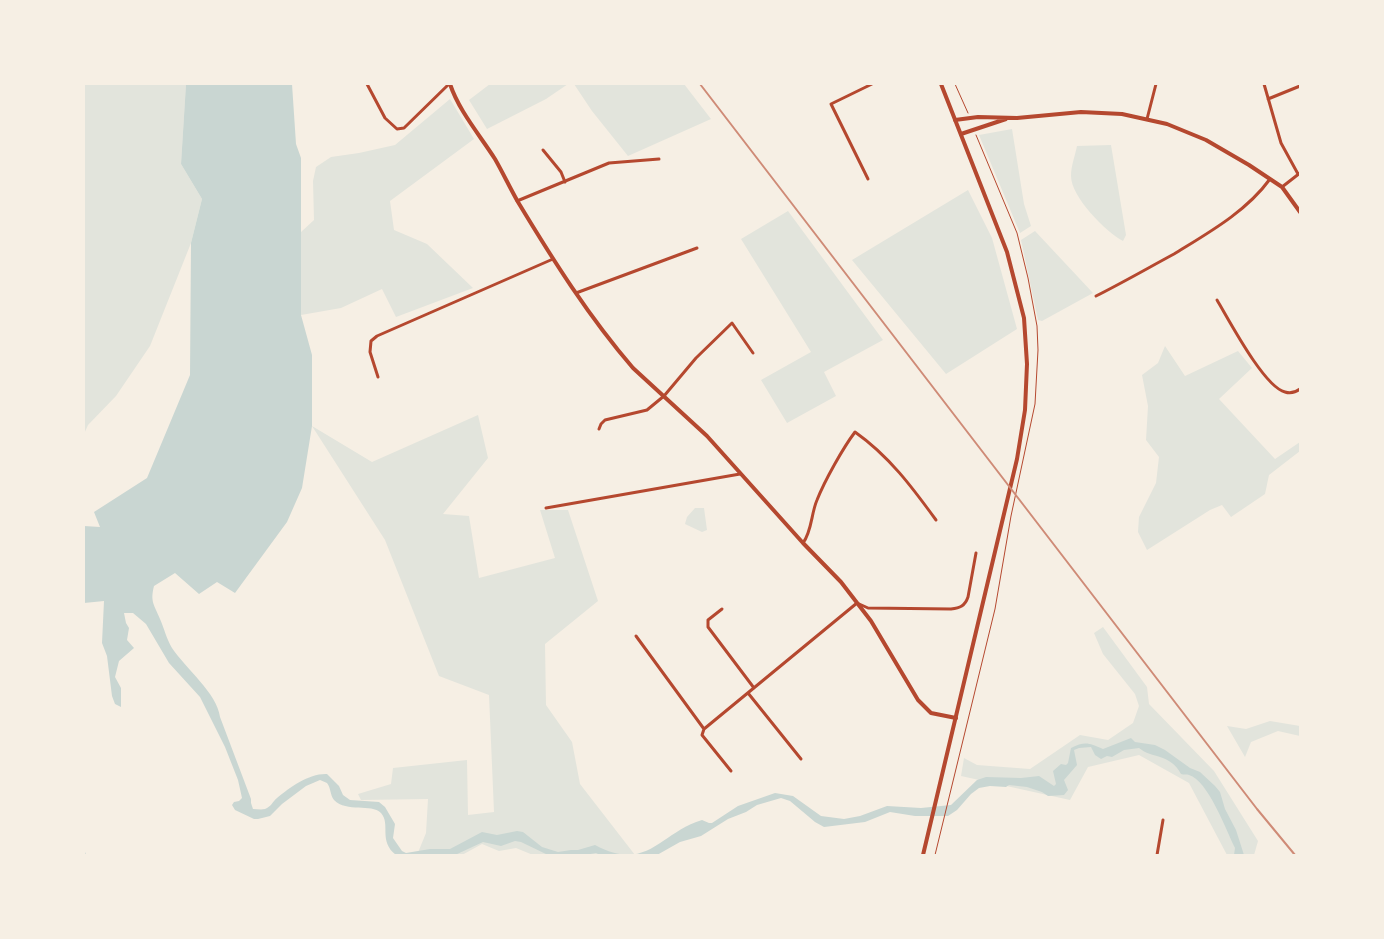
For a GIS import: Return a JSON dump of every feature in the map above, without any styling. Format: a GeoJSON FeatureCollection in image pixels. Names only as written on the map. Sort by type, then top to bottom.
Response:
{"type":"FeatureCollection","features":[{"type":"Feature","properties":{"kind":"street"},"geometry":{"type":"LineString","coordinates":[[367,84],[385,118],[397,130],[404,128],[449,84],[460,106],[496,160],[517,201],[553,259],[623,356],[708,436],[740,474],[841,582],[871,621],[918,700],[931,714],[956,718]]}},
{"type":"Feature","properties":{"kind":"street"},"geometry":{"type":"LineString","coordinates":[[868,179],[831,104],[872,84]]}},
{"type":"Feature","properties":{"kind":"street"},"geometry":{"type":"LineString","coordinates":[[923,855],[1017,459],[1025,410],[1027,364],[1024,318],[1007,252],[941,84]]}},
{"type":"Feature","properties":{"kind":"street"},"geometry":{"type":"LineString","coordinates":[[1147,119],[1156,84]]}},
{"type":"Feature","properties":{"kind":"street"},"geometry":{"type":"LineString","coordinates":[[1264,84],[1280,143],[1299,174],[1282,188]]}},
{"type":"Feature","properties":{"kind":"street"},"geometry":{"type":"LineString","coordinates":[[1268,99],[1300,86]]}},
{"type":"Feature","properties":{"kind":"street"},"geometry":{"type":"LineString","coordinates":[[955,120],[978,116],[1008,118],[1081,112],[1122,114],[1167,124],[1206,140],[1249,165],[1282,188],[1300,212]]}},
{"type":"Feature","properties":{"kind":"street"},"geometry":{"type":"LineString","coordinates":[[961,134],[1008,118]]}},
{"type":"Feature","properties":{"kind":"street"},"geometry":{"type":"LineString","coordinates":[[543,150],[561,172],[565,182]]}},
{"type":"Feature","properties":{"kind":"street"},"geometry":{"type":"LineString","coordinates":[[517,201],[609,162],[659,160]]}},
{"type":"Feature","properties":{"kind":"street"},"geometry":{"type":"LineString","coordinates":[[1096,296],[1216,229],[1259,193],[1270,180]]}},
{"type":"Feature","properties":{"kind":"street"},"geometry":{"type":"LineString","coordinates":[[576,293],[697,248]]}},
{"type":"Feature","properties":{"kind":"street"},"geometry":{"type":"LineString","coordinates":[[378,377],[370,352],[371,341],[377,336],[553,259]]}},
{"type":"Feature","properties":{"kind":"street"},"geometry":{"type":"LineString","coordinates":[[1217,300],[1257,365],[1270,382],[1284,392],[1291,393],[1300,389]]}},
{"type":"Feature","properties":{"kind":"street"},"geometry":{"type":"LineString","coordinates":[[599,429],[605,420],[647,410],[664,396],[696,358],[732,323],[753,353]]}},
{"type":"Feature","properties":{"kind":"street"},"geometry":{"type":"LineString","coordinates":[[803,543],[807,537],[817,500],[847,442],[855,432],[886,456],[907,479],[936,520]]}},
{"type":"Feature","properties":{"kind":"street"},"geometry":{"type":"LineString","coordinates":[[546,508],[740,474]]}},
{"type":"Feature","properties":{"kind":"street"},"geometry":{"type":"LineString","coordinates":[[857,603],[868,608],[961,608],[966,603],[968,597],[976,553]]}},
{"type":"Feature","properties":{"kind":"street"},"geometry":{"type":"LineString","coordinates":[[730,771],[702,735],[704,729],[857,603]]}},
{"type":"Feature","properties":{"kind":"street"},"geometry":{"type":"LineString","coordinates":[[722,609],[708,620],[708,627],[754,688]]}},
{"type":"Feature","properties":{"kind":"street"},"geometry":{"type":"LineString","coordinates":[[636,636],[704,729]]}},
{"type":"Feature","properties":{"kind":"street"},"geometry":{"type":"LineString","coordinates":[[748,693],[801,759]]}},
{"type":"Feature","properties":{"kind":"street"},"geometry":{"type":"LineString","coordinates":[[1157,855],[1163,820]]}},
{"type":"Feature","properties":{"kind":"path"},"geometry":{"type":"LineString","coordinates":[[956,84],[965,105]]}},
{"type":"Feature","properties":{"kind":"path"},"geometry":{"type":"LineString","coordinates":[[935,855],[995,609],[1022,464]]}},
{"type":"Feature","properties":{"kind":"shaded area"},"geometry":{"type":"Polygon","coordinates":[[[84,84],[186,84],[181,164],[202,199],[191,243],[150,346],[116,396],[88,425],[84,434],[84,84]]]}},
{"type":"Feature","properties":{"kind":"shaded area"},"geometry":{"type":"Polygon","coordinates":[[[186,84],[292,84],[296,144],[301,158],[301,315],[312,355],[312,426],[302,488],[287,522],[235,593],[217,582],[199,594],[175,573],[154,586],[152,596],[154,606],[172,648],[207,690],[218,708],[253,809],[267,808],[300,781],[321,774],[327,774],[339,786],[343,795],[350,800],[379,802],[385,807],[395,824],[393,838],[402,851],[406,853],[430,849],[450,849],[482,832],[497,835],[517,831],[523,832],[542,847],[558,852],[578,850],[595,845],[628,855],[600,855],[596,853],[585,855],[548,855],[515,841],[501,846],[483,842],[455,855],[396,855],[387,844],[385,822],[381,813],[377,810],[339,804],[334,800],[327,783],[320,780],[306,786],[282,804],[270,816],[254,819],[235,810],[232,805],[242,798],[238,780],[225,747],[200,697],[169,663],[146,624],[133,613],[124,613],[129,628],[127,640],[134,648],[119,661],[115,677],[121,688],[121,707],[115,704],[112,696],[107,656],[102,643],[104,601],[84,603],[84,526],[100,527],[94,512],[147,478],[190,375],[191,243],[202,199],[181,164],[186,84]]]}},
{"type":"Feature","properties":{"kind":"shaded area"},"geometry":{"type":"Polygon","coordinates":[[[490,84],[568,84],[546,99],[487,129],[469,100],[490,84]]]}},
{"type":"Feature","properties":{"kind":"shaded area"},"geometry":{"type":"Polygon","coordinates":[[[574,84],[684,84],[711,119],[628,156],[592,111],[574,84]]]}},
{"type":"Feature","properties":{"kind":"shaded area"},"geometry":{"type":"Polygon","coordinates":[[[450,99],[474,139],[390,201],[394,230],[427,244],[473,288],[396,317],[382,289],[341,308],[301,315],[301,232],[314,220],[313,181],[316,167],[331,157],[395,145],[450,99]]]}},
{"type":"Feature","properties":{"kind":"shaded area"},"geometry":{"type":"Polygon","coordinates":[[[1012,129],[1024,204],[1031,226],[1020,233],[979,135],[1012,129]]]}},
{"type":"Feature","properties":{"kind":"shaded area"},"geometry":{"type":"Polygon","coordinates":[[[1111,145],[1126,235],[1123,241],[1099,222],[1083,203],[1077,194],[1071,176],[1077,146],[1111,145]]]}},
{"type":"Feature","properties":{"kind":"shaded area"},"geometry":{"type":"Polygon","coordinates":[[[968,190],[992,238],[1017,329],[946,374],[852,260],[968,190]]]}},
{"type":"Feature","properties":{"kind":"shaded area"},"geometry":{"type":"Polygon","coordinates":[[[788,211],[883,340],[824,372],[836,396],[787,423],[761,380],[811,352],[741,239],[788,211]]]}},
{"type":"Feature","properties":{"kind":"shaded area"},"geometry":{"type":"Polygon","coordinates":[[[1035,231],[1093,293],[1042,321],[1038,320],[1021,240],[1035,231]]]}},
{"type":"Feature","properties":{"kind":"shaded area"},"geometry":{"type":"Polygon","coordinates":[[[1165,346],[1185,376],[1238,351],[1252,368],[1219,399],[1275,459],[1300,442],[1300,451],[1269,475],[1265,494],[1231,517],[1222,505],[1210,510],[1147,550],[1138,532],[1139,517],[1156,483],[1159,457],[1146,440],[1148,406],[1142,375],[1158,363],[1165,346]]]}},
{"type":"Feature","properties":{"kind":"shaded area"},"geometry":{"type":"Polygon","coordinates":[[[478,415],[488,458],[443,514],[469,516],[479,578],[555,558],[540,510],[568,510],[598,601],[545,644],[546,705],[572,742],[580,784],[635,855],[533,855],[516,848],[499,851],[482,844],[462,855],[417,855],[426,833],[428,799],[361,800],[358,794],[391,784],[393,768],[467,760],[468,815],[494,812],[489,695],[439,676],[385,540],[312,426],[372,462],[478,415]]]}},
{"type":"Feature","properties":{"kind":"shaded area"},"geometry":{"type":"Polygon","coordinates":[[[695,508],[704,508],[707,530],[702,532],[685,524],[687,517],[695,508]]]}},
{"type":"Feature","properties":{"kind":"shaded area"},"geometry":{"type":"Polygon","coordinates":[[[1103,627],[1147,687],[1149,704],[1214,771],[1258,841],[1254,855],[1227,855],[1189,783],[1139,755],[1088,767],[1070,800],[961,776],[964,758],[977,765],[1030,769],[1080,735],[1108,740],[1133,723],[1139,706],[1135,694],[1103,654],[1094,633],[1103,627]]]}},
{"type":"Feature","properties":{"kind":"shaded area"},"geometry":{"type":"Polygon","coordinates":[[[1270,721],[1300,726],[1300,736],[1278,731],[1251,742],[1245,757],[1227,726],[1246,729],[1270,721]]]}},
{"type":"Feature","properties":{"kind":"shaded area"},"geometry":{"type":"Polygon","coordinates":[[[1131,738],[1135,742],[1155,745],[1165,750],[1190,768],[1200,772],[1215,786],[1220,792],[1225,809],[1236,830],[1244,855],[1234,855],[1235,848],[1216,807],[1203,786],[1196,779],[1181,774],[1177,767],[1166,759],[1139,748],[1124,750],[1112,757],[1107,756],[1101,759],[1095,755],[1091,747],[1074,750],[1077,765],[1064,780],[1068,790],[1064,795],[1048,796],[1027,787],[1009,785],[1006,787],[990,786],[979,788],[957,810],[948,816],[915,816],[890,812],[865,822],[824,827],[790,801],[781,798],[757,805],[746,812],[728,819],[701,836],[680,842],[657,855],[628,855],[641,853],[652,848],[687,826],[702,820],[712,823],[738,806],[775,793],[793,796],[821,816],[844,819],[860,816],[887,806],[921,808],[951,805],[977,780],[986,777],[1021,778],[1039,776],[1054,786],[1056,784],[1053,771],[1061,764],[1066,765],[1068,763],[1071,748],[1080,744],[1087,744],[1103,749],[1131,738]]]}},
{"type":"Feature","properties":{"kind":"railway"},"geometry":{"type":"LineString","coordinates":[[700,84],[1257,809],[1295,855]]}}]}
